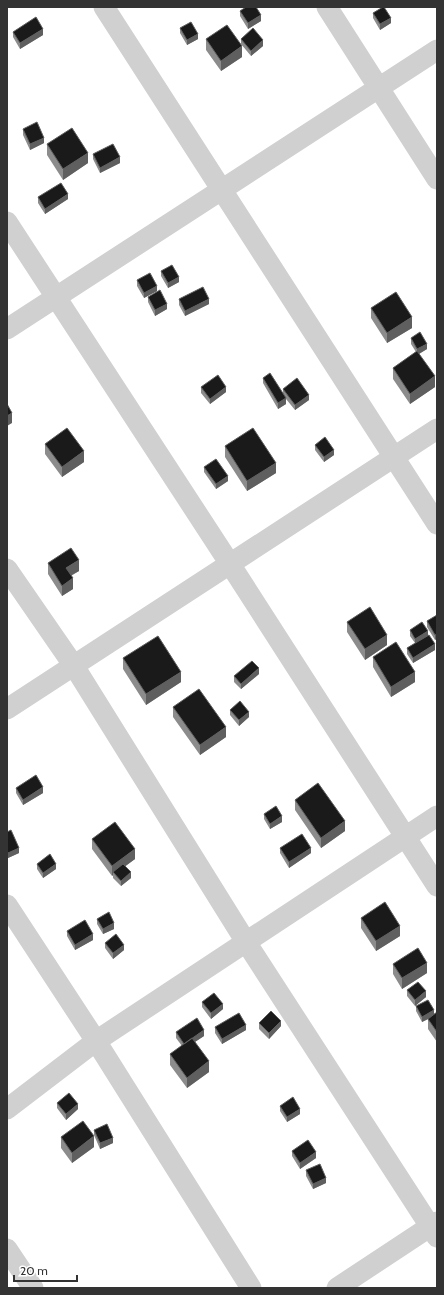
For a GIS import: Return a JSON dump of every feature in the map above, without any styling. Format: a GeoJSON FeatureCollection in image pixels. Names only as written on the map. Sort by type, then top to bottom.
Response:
{"type":"FeatureCollection","features":[{"type":"Feature","properties":{"kind":"street"},"geometry":{"type":"LineString","coordinates":[[104,7],[437,524]]}},
{"type":"Feature","properties":{"kind":"street"},"geometry":{"type":"LineString","coordinates":[[327,7],[437,179]]}},
{"type":"Feature","properties":{"kind":"street"},"geometry":{"type":"LineString","coordinates":[[7,329],[222,191],[437,50]]}},
{"type":"Feature","properties":{"kind":"street"},"geometry":{"type":"LineString","coordinates":[[7,222],[230,564],[437,886]]}},
{"type":"Feature","properties":{"kind":"street"},"geometry":{"type":"LineString","coordinates":[[7,709],[437,429]]}},
{"type":"Feature","properties":{"kind":"street"},"geometry":{"type":"LineString","coordinates":[[7,569],[74,666],[246,942],[435,1228],[337,1288]]}},
{"type":"Feature","properties":{"kind":"street"},"geometry":{"type":"LineString","coordinates":[[7,1109],[96,1041],[437,816]]}},
{"type":"Feature","properties":{"kind":"street"},"geometry":{"type":"LineString","coordinates":[[7,906],[96,1041],[251,1288]]}},
{"type":"Feature","properties":{"kind":"street"},"geometry":{"type":"LineString","coordinates":[[7,1249],[33,1288]]}},
{"type":"Feature","properties":{"kind":"building"},"geometry":{"type":"Polygon","coordinates":[[[246,7],[256,7],[261,15],[248,23],[240,11],[246,7]]]}},
{"type":"Feature","properties":{"kind":"building"},"geometry":{"type":"Polygon","coordinates":[[[383,7],[391,18],[380,24],[373,13],[383,7]]]}},
{"type":"Feature","properties":{"kind":"building"},"geometry":{"type":"Polygon","coordinates":[[[36,17],[43,29],[20,43],[13,32],[36,17]]]}},
{"type":"Feature","properties":{"kind":"building"},"geometry":{"type":"Polygon","coordinates":[[[191,22],[198,34],[187,40],[180,28],[191,22]]]}},
{"type":"Feature","properties":{"kind":"building"},"geometry":{"type":"Polygon","coordinates":[[[227,25],[242,46],[221,61],[206,39],[227,25]]]}},
{"type":"Feature","properties":{"kind":"building"},"geometry":{"type":"Polygon","coordinates":[[[253,28],[263,40],[251,51],[241,39],[253,28]]]}},
{"type":"Feature","properties":{"kind":"building"},"geometry":{"type":"Polygon","coordinates":[[[37,122],[44,138],[30,144],[23,129],[37,122]]]}},
{"type":"Feature","properties":{"kind":"building"},"geometry":{"type":"Polygon","coordinates":[[[72,128],[88,153],[63,169],[47,144],[72,128]]]}},
{"type":"Feature","properties":{"kind":"building"},"geometry":{"type":"Polygon","coordinates":[[[113,144],[120,157],[100,168],[93,154],[113,144]]]}},
{"type":"Feature","properties":{"kind":"building"},"geometry":{"type":"Polygon","coordinates":[[[61,183],[68,194],[45,209],[38,197],[61,183]]]}},
{"type":"Feature","properties":{"kind":"building"},"geometry":{"type":"Polygon","coordinates":[[[172,265],[179,277],[168,283],[161,271],[172,265]]]}},
{"type":"Feature","properties":{"kind":"building"},"geometry":{"type":"Polygon","coordinates":[[[150,273],[157,286],[144,293],[137,280],[150,273]]]}},
{"type":"Feature","properties":{"kind":"building"},"geometry":{"type":"Polygon","coordinates":[[[203,287],[209,299],[185,311],[179,299],[203,287]]]}},
{"type":"Feature","properties":{"kind":"building"},"geometry":{"type":"Polygon","coordinates":[[[160,290],[167,304],[155,310],[148,297],[160,290]]]}},
{"type":"Feature","properties":{"kind":"building"},"geometry":{"type":"Polygon","coordinates":[[[396,292],[412,317],[387,333],[371,308],[396,292]]]}},
{"type":"Feature","properties":{"kind":"building"},"geometry":{"type":"Polygon","coordinates":[[[420,332],[427,344],[417,349],[411,338],[420,332]]]}},
{"type":"Feature","properties":{"kind":"building"},"geometry":{"type":"Polygon","coordinates":[[[417,351],[435,376],[410,394],[393,368],[417,351]]]}},
{"type":"Feature","properties":{"kind":"building"},"geometry":{"type":"Polygon","coordinates":[[[270,373],[286,398],[278,403],[263,378],[270,373]]]}},
{"type":"Feature","properties":{"kind":"building"},"geometry":{"type":"Polygon","coordinates":[[[218,375],[226,387],[210,399],[201,387],[218,375]]]}},
{"type":"Feature","properties":{"kind":"building"},"geometry":{"type":"Polygon","coordinates":[[[297,378],[309,395],[295,405],[283,389],[297,378]]]}},
{"type":"Feature","properties":{"kind":"building"},"geometry":{"type":"Polygon","coordinates":[[[7,404],[12,413],[7,416],[7,404]]]}},
{"type":"Feature","properties":{"kind":"building"},"geometry":{"type":"Polygon","coordinates":[[[67,428],[84,451],[62,467],[45,444],[67,428]]]}},
{"type":"Feature","properties":{"kind":"building"},"geometry":{"type":"Polygon","coordinates":[[[253,428],[276,463],[247,481],[225,446],[253,428]]]}},
{"type":"Feature","properties":{"kind":"building"},"geometry":{"type":"Polygon","coordinates":[[[325,437],[334,450],[324,457],[315,445],[325,437]]]}},
{"type":"Feature","properties":{"kind":"building"},"geometry":{"type":"Polygon","coordinates":[[[216,459],[228,476],[216,484],[204,467],[216,459]]]}},
{"type":"Feature","properties":{"kind":"building"},"geometry":{"type":"Polygon","coordinates":[[[71,548],[79,560],[66,568],[73,578],[62,586],[48,563],[71,548]]]}},
{"type":"Feature","properties":{"kind":"building"},"geometry":{"type":"Polygon","coordinates":[[[370,607],[387,635],[365,649],[347,622],[370,607]]]}},
{"type":"Feature","properties":{"kind":"building"},"geometry":{"type":"Polygon","coordinates":[[[437,615],[437,634],[435,635],[427,621],[437,615]]]}},
{"type":"Feature","properties":{"kind":"building"},"geometry":{"type":"Polygon","coordinates":[[[422,622],[428,631],[415,639],[410,630],[422,622]]]}},
{"type":"Feature","properties":{"kind":"building"},"geometry":{"type":"Polygon","coordinates":[[[429,635],[435,644],[413,658],[407,648],[429,635]]]}},
{"type":"Feature","properties":{"kind":"building"},"geometry":{"type":"Polygon","coordinates":[[[158,636],[181,672],[146,694],[123,658],[158,636]]]}},
{"type":"Feature","properties":{"kind":"building"},"geometry":{"type":"Polygon","coordinates":[[[396,642],[415,672],[391,687],[373,657],[396,642]]]}},
{"type":"Feature","properties":{"kind":"building"},"geometry":{"type":"Polygon","coordinates":[[[252,661],[259,668],[241,684],[234,676],[252,661]]]}},
{"type":"Feature","properties":{"kind":"building"},"geometry":{"type":"Polygon","coordinates":[[[199,689],[226,727],[200,745],[173,707],[199,689]]]}},
{"type":"Feature","properties":{"kind":"building"},"geometry":{"type":"Polygon","coordinates":[[[240,701],[249,712],[239,720],[230,710],[240,701]]]}},
{"type":"Feature","properties":{"kind":"building"},"geometry":{"type":"Polygon","coordinates":[[[36,775],[43,787],[23,800],[16,788],[36,775]]]}},
{"type":"Feature","properties":{"kind":"building"},"geometry":{"type":"Polygon","coordinates":[[[318,783],[345,821],[321,838],[295,800],[318,783]]]}},
{"type":"Feature","properties":{"kind":"building"},"geometry":{"type":"Polygon","coordinates":[[[276,806],[282,816],[270,824],[264,814],[276,806]]]}},
{"type":"Feature","properties":{"kind":"building"},"geometry":{"type":"Polygon","coordinates":[[[115,822],[135,849],[112,866],[92,839],[115,822]]]}},
{"type":"Feature","properties":{"kind":"building"},"geometry":{"type":"Polygon","coordinates":[[[11,830],[19,848],[8,853],[7,832],[11,830]]]}},
{"type":"Feature","properties":{"kind":"building"},"geometry":{"type":"Polygon","coordinates":[[[302,834],[311,848],[289,862],[280,848],[302,834]]]}},
{"type":"Feature","properties":{"kind":"building"},"geometry":{"type":"Polygon","coordinates":[[[50,854],[56,864],[43,873],[37,864],[50,854]]]}},
{"type":"Feature","properties":{"kind":"building"},"geometry":{"type":"Polygon","coordinates":[[[123,864],[131,872],[121,881],[113,872],[123,864]]]}},
{"type":"Feature","properties":{"kind":"building"},"geometry":{"type":"Polygon","coordinates":[[[385,902],[400,926],[376,941],[361,918],[385,902]]]}},
{"type":"Feature","properties":{"kind":"building"},"geometry":{"type":"Polygon","coordinates":[[[109,912],[114,923],[103,929],[97,919],[109,912]]]}},
{"type":"Feature","properties":{"kind":"building"},"geometry":{"type":"Polygon","coordinates":[[[85,920],[93,934],[75,945],[67,931],[85,920]]]}},
{"type":"Feature","properties":{"kind":"building"},"geometry":{"type":"Polygon","coordinates":[[[116,934],[124,945],[113,953],[105,943],[116,934]]]}},
{"type":"Feature","properties":{"kind":"building"},"geometry":{"type":"Polygon","coordinates":[[[418,948],[427,963],[402,978],[393,964],[418,948]]]}},
{"type":"Feature","properties":{"kind":"building"},"geometry":{"type":"Polygon","coordinates":[[[418,982],[426,991],[415,1000],[407,990],[418,982]]]}},
{"type":"Feature","properties":{"kind":"building"},"geometry":{"type":"Polygon","coordinates":[[[214,993],[223,1004],[211,1013],[202,1002],[214,993]]]}},
{"type":"Feature","properties":{"kind":"building"},"geometry":{"type":"Polygon","coordinates":[[[428,1000],[434,1010],[422,1017],[416,1006],[428,1000]]]}},
{"type":"Feature","properties":{"kind":"building"},"geometry":{"type":"Polygon","coordinates":[[[271,1011],[281,1021],[269,1033],[259,1023],[271,1011]]]}},
{"type":"Feature","properties":{"kind":"building"},"geometry":{"type":"Polygon","coordinates":[[[437,1012],[437,1032],[428,1019],[437,1012]]]}},
{"type":"Feature","properties":{"kind":"building"},"geometry":{"type":"Polygon","coordinates":[[[239,1013],[246,1025],[222,1039],[215,1027],[239,1013]]]}},
{"type":"Feature","properties":{"kind":"building"},"geometry":{"type":"Polygon","coordinates":[[[197,1018],[204,1030],[184,1044],[176,1032],[197,1018]]]}},
{"type":"Feature","properties":{"kind":"building"},"geometry":{"type":"Polygon","coordinates":[[[192,1038],[209,1061],[187,1078],[170,1054],[192,1038]]]}},
{"type":"Feature","properties":{"kind":"building"},"geometry":{"type":"Polygon","coordinates":[[[69,1093],[78,1104],[66,1114],[57,1103],[69,1093]]]}},
{"type":"Feature","properties":{"kind":"building"},"geometry":{"type":"Polygon","coordinates":[[[293,1097],[300,1109],[287,1117],[280,1106],[293,1097]]]}},
{"type":"Feature","properties":{"kind":"building"},"geometry":{"type":"Polygon","coordinates":[[[83,1121],[94,1136],[72,1153],[61,1137],[83,1121]]]}},
{"type":"Feature","properties":{"kind":"building"},"geometry":{"type":"Polygon","coordinates":[[[107,1124],[113,1138],[100,1143],[94,1130],[107,1124]]]}},
{"type":"Feature","properties":{"kind":"building"},"geometry":{"type":"Polygon","coordinates":[[[308,1140],[316,1152],[300,1163],[292,1151],[308,1140]]]}},
{"type":"Feature","properties":{"kind":"building"},"geometry":{"type":"Polygon","coordinates":[[[320,1164],[326,1178],[313,1184],[306,1170],[320,1164]]]}}]}
